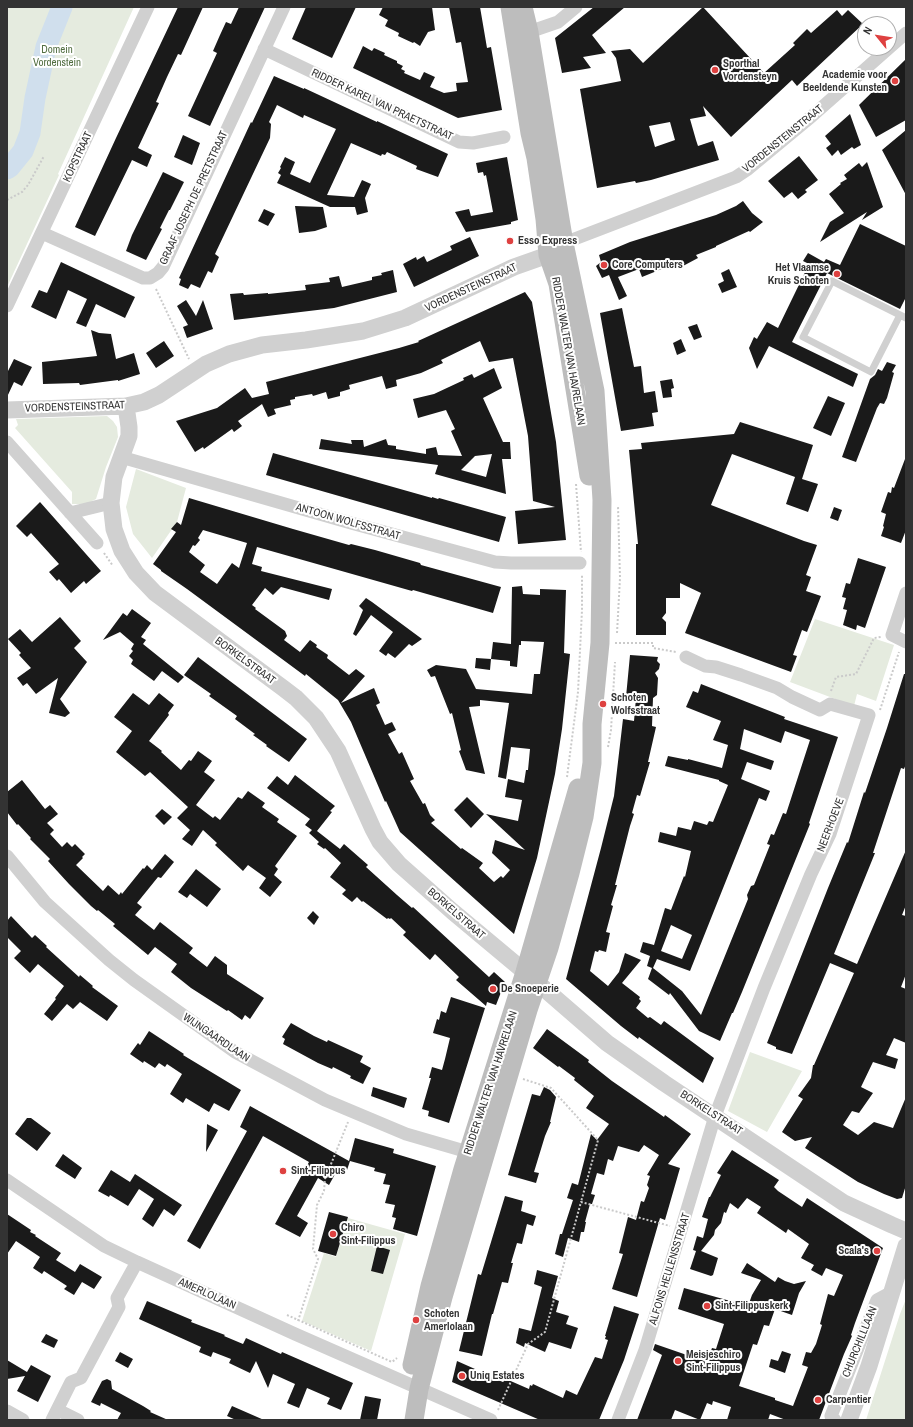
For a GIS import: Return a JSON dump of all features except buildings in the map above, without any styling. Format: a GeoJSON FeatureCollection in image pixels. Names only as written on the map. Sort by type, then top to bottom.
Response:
{"type":"FeatureCollection","features":[{"type":"Feature","properties":{"kind":"main road","name":"RIDDER WALTER VAN HAVRELAAN"},"geometry":{"type":"LineString","coordinates":[[414,1420],[413,1386],[430,1286],[468,1152],[531,977],[549,948],[584,817],[592,763],[592,724],[600,642],[602,500],[594,390],[522,36],[510,7]]}},
{"type":"Feature","properties":{"kind":"main road","name":"RIDDER WALTER VAN HAVRELAAN"},"geometry":{"type":"LineString","coordinates":[[523,7],[522,36],[538,173],[545,219],[548,255],[558,284],[593,496],[601,554]]}},
{"type":"Feature","properties":{"kind":"main road","name":"RIDDER WALTER VAN HAVRELAAN"},"geometry":{"type":"LineString","coordinates":[[401,1420],[443,1297],[509,1075],[531,977]]}},
{"type":"Feature","properties":{"kind":"street","name":"KOPSTRAAT"},"geometry":{"type":"LineString","coordinates":[[7,306],[148,7]]}},
{"type":"Feature","properties":{"kind":"street","name":"GRAAF JOSEPH DE PRETSTRAAT"},"geometry":{"type":"LineString","coordinates":[[150,278],[158,273],[162,267],[284,7]]}},
{"type":"Feature","properties":{"kind":"street"},"geometry":{"type":"LineString","coordinates":[[522,36],[558,22],[576,7]]}},
{"type":"Feature","properties":{"kind":"street","name":"VORDENSTEINSTRAAT"},"geometry":{"type":"LineString","coordinates":[[897,41],[906,33]]}},
{"type":"Feature","properties":{"kind":"street","name":"RIDDER KAREL VAN PRAETSTRAAT"},"geometry":{"type":"LineString","coordinates":[[264,49],[459,142],[473,143],[504,137]]}},
{"type":"Feature","properties":{"kind":"street","name":"VORDENSTEINSTRAAT"},"geometry":{"type":"LineString","coordinates":[[7,410],[126,406],[144,402],[159,395],[195,371],[229,354],[252,347],[363,331],[405,318],[514,267],[548,255],[564,243],[736,177],[748,169],[812,116],[880,56]]}},
{"type":"Feature","properties":{"kind":"street"},"geometry":{"type":"LineString","coordinates":[[42,233],[143,278],[150,278]]}},
{"type":"Feature","properties":{"kind":"street","name":"BORKELSTRAAT"},"geometry":{"type":"LineString","coordinates":[[126,406],[130,427],[129,436],[112,484],[111,503],[111,514],[116,538],[122,551],[136,573],[155,593],[282,688],[307,709],[325,730],[338,751],[380,842],[399,864],[607,1043],[664,1083],[844,1203],[906,1231]]}},
{"type":"Feature","properties":{"kind":"street"},"geometry":{"type":"LineString","coordinates":[[7,442],[96,543]]}},
{"type":"Feature","properties":{"kind":"street","name":"ANTOON WOLFSSTRAAT"},"geometry":{"type":"LineString","coordinates":[[121,457],[351,523],[495,562],[581,563]]}},
{"type":"Feature","properties":{"kind":"street"},"geometry":{"type":"LineString","coordinates":[[70,513],[111,503]]}},
{"type":"Feature","properties":{"kind":"street"},"geometry":{"type":"LineString","coordinates":[[900,639],[906,593]]}},
{"type":"Feature","properties":{"kind":"street","name":"NEERHOEVE"},"geometry":{"type":"LineString","coordinates":[[686,657],[705,666],[716,667],[741,674],[777,688],[820,710],[830,704],[869,715],[830,834],[811,874],[767,981],[715,1116]]}},
{"type":"Feature","properties":{"kind":"street","name":"WIJNGAARDLAAN"},"geometry":{"type":"LineString","coordinates":[[7,856],[45,902],[109,960],[134,980],[235,1052],[325,1100],[352,1112],[406,1134],[468,1152]]}},
{"type":"Feature","properties":{"kind":"street","name":"ALFONS HEULENSSTRAAT"},"geometry":{"type":"LineString","coordinates":[[618,1420],[645,1350],[715,1116]]}},
{"type":"Feature","properties":{"kind":"street","name":"AMERLOLAAN"},"geometry":{"type":"LineString","coordinates":[[7,1180],[104,1246],[295,1334],[413,1386]]}},
{"type":"Feature","properties":{"kind":"street","name":"CHURCHILLLAAN"},"geometry":{"type":"LineString","coordinates":[[849,1420],[869,1366],[906,1246]]}},
{"type":"Feature","properties":{"kind":"street"},"geometry":{"type":"LineString","coordinates":[[78,1420],[55,1415],[71,1382],[81,1378],[119,1307],[117,1298],[137,1262]]}},
{"type":"Feature","properties":{"kind":"street","name":"CHURCHILLLAAN"},"geometry":{"type":"LineString","coordinates":[[835,1420],[831,1416],[877,1300],[892,1292]]}},
{"type":"Feature","properties":{"kind":"street"},"geometry":{"type":"LineString","coordinates":[[413,1386],[494,1417]]}},
{"type":"Feature","properties":{"kind":"street"},"geometry":{"type":"LineString","coordinates":[[7,1411],[23,1420]]}},
{"type":"Feature","properties":{"kind":"lane"},"geometry":{"type":"LineString","coordinates":[[832,281],[903,316],[871,372],[803,337],[832,281]]}},
{"type":"Feature","properties":{"kind":"path"},"geometry":{"type":"LineString","coordinates":[[7,200],[18,194],[28,185],[44,156]]}},
{"type":"Feature","properties":{"kind":"path"},"geometry":{"type":"LineString","coordinates":[[150,278],[195,371]]}},
{"type":"Feature","properties":{"kind":"path"},"geometry":{"type":"LineString","coordinates":[[567,779],[578,692],[582,610],[576,481]]}},
{"type":"Feature","properties":{"kind":"path"},"geometry":{"type":"LineString","coordinates":[[106,555],[114,567]]}},
{"type":"Feature","properties":{"kind":"path"},"geometry":{"type":"LineString","coordinates":[[825,708],[836,677],[856,674],[874,638],[900,639],[878,713]]}},
{"type":"Feature","properties":{"kind":"path"},"geometry":{"type":"LineString","coordinates":[[600,642],[653,643],[653,648],[674,651],[686,657]]}},
{"type":"Feature","properties":{"kind":"path"},"geometry":{"type":"LineString","coordinates":[[494,1417],[528,1344],[545,1332],[598,1140],[551,1088],[509,1075]]}},
{"type":"Feature","properties":{"kind":"path"},"geometry":{"type":"LineString","coordinates":[[295,1334],[318,1259],[313,1249],[317,1205],[324,1191],[325,1179],[352,1112]]}},
{"type":"Feature","properties":{"kind":"path"},"geometry":{"type":"LineString","coordinates":[[581,1202],[682,1230]]}},
{"type":"Feature","properties":{"kind":"green space","name":"Domein Vordenstein"},"geometry":{"type":"Polygon","coordinates":[[[7,7],[134,7],[7,287],[7,7]]]}},
{"type":"Feature","properties":{"kind":"green space"},"geometry":{"type":"Polygon","coordinates":[[[107,416],[117,427],[118,437],[106,467],[96,499],[86,504],[72,504],[72,492],[15,428],[18,425],[16,419],[107,416]]]}},
{"type":"Feature","properties":{"kind":"green space"},"geometry":{"type":"Polygon","coordinates":[[[136,469],[186,488],[177,522],[152,558],[133,534],[126,507],[136,469]]]}},
{"type":"Feature","properties":{"kind":"green space"},"geometry":{"type":"Polygon","coordinates":[[[815,619],[894,645],[876,701],[857,694],[854,706],[790,682],[815,619]]]}},
{"type":"Feature","properties":{"kind":"green space"},"geometry":{"type":"Polygon","coordinates":[[[750,1052],[802,1071],[767,1132],[728,1111],[750,1052]]]}},
{"type":"Feature","properties":{"kind":"green space"},"geometry":{"type":"Polygon","coordinates":[[[348,1218],[405,1234],[371,1351],[302,1321],[324,1253],[336,1257],[348,1218]]]}},
{"type":"Feature","properties":{"kind":"green space"},"geometry":{"type":"Polygon","coordinates":[[[906,1299],[906,1420],[866,1420],[900,1314],[906,1299]]]}},
{"type":"Feature","properties":{"kind":"waterway"},"geometry":{"type":"LineString","coordinates":[[7,169],[23,151],[30,133],[35,98],[46,47],[62,7]]}},
{"type":"Feature","properties":{"kind":"place","name":"Sporthal Vordensteyn"},"geometry":{"type":"Point","coordinates":[715,70]}},
{"type":"Feature","properties":{"kind":"place","name":"Academie voor Beeldende Kunsten"},"geometry":{"type":"Point","coordinates":[895,81]}},
{"type":"Feature","properties":{"kind":"place","name":"Esso Express"},"geometry":{"type":"Point","coordinates":[510,241]}},
{"type":"Feature","properties":{"kind":"place","name":"Core Computers"},"geometry":{"type":"Point","coordinates":[604,265]}},
{"type":"Feature","properties":{"kind":"place","name":"Het Vlaamse Kruis Schoten"},"geometry":{"type":"Point","coordinates":[837,274]}},
{"type":"Feature","properties":{"kind":"place","name":"Schoten Wolfsstraat"},"geometry":{"type":"Point","coordinates":[603,704]}},
{"type":"Feature","properties":{"kind":"place","name":"De Snoeperie"},"geometry":{"type":"Point","coordinates":[493,989]}},
{"type":"Feature","properties":{"kind":"place","name":"Sint-Filippus"},"geometry":{"type":"Point","coordinates":[283,1171]}},
{"type":"Feature","properties":{"kind":"place","name":"Chiro Sint-Filippus"},"geometry":{"type":"Point","coordinates":[333,1234]}},
{"type":"Feature","properties":{"kind":"place","name":"Scala's"},"geometry":{"type":"Point","coordinates":[877,1251]}},
{"type":"Feature","properties":{"kind":"place","name":"Sint-Filippuskerk"},"geometry":{"type":"Point","coordinates":[707,1306]}},
{"type":"Feature","properties":{"kind":"place","name":"Schoten Amerlolaan"},"geometry":{"type":"Point","coordinates":[416,1320]}},
{"type":"Feature","properties":{"kind":"place","name":"Meisjeschiro Sint-Filippus"},"geometry":{"type":"Point","coordinates":[678,1361]}},
{"type":"Feature","properties":{"kind":"place","name":"Uniq Estates"},"geometry":{"type":"Point","coordinates":[462,1376]}},
{"type":"Feature","properties":{"kind":"place","name":"Carpentier"},"geometry":{"type":"Point","coordinates":[818,1400]}}]}
